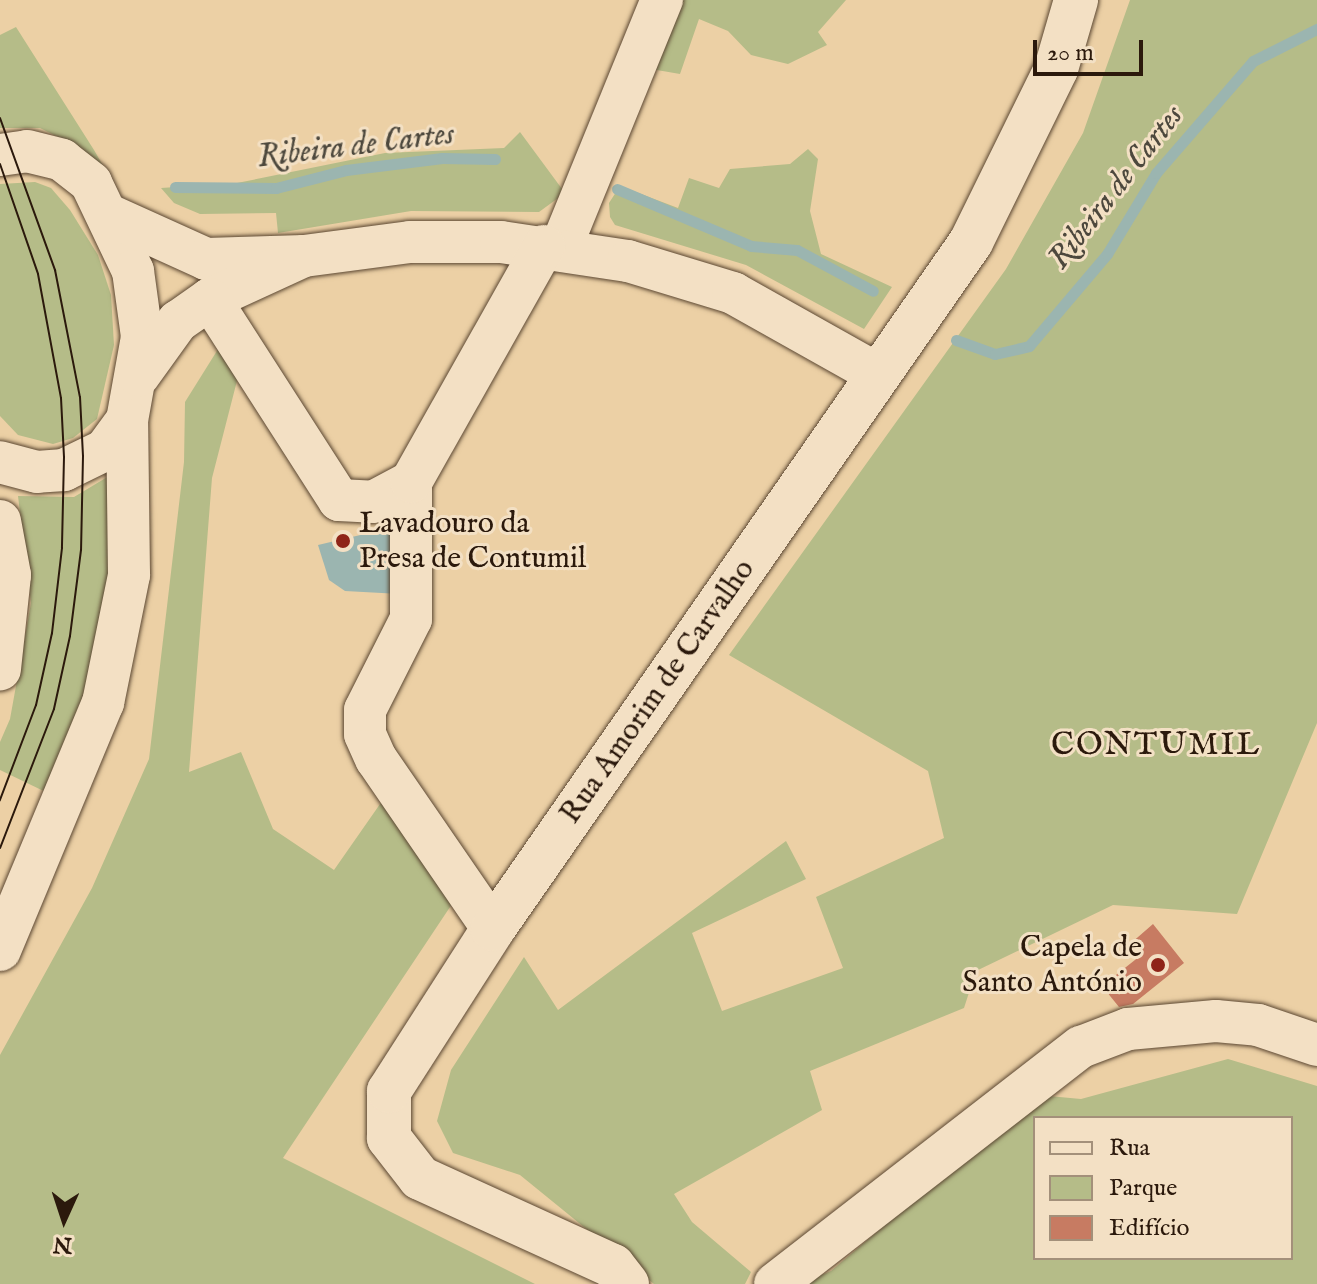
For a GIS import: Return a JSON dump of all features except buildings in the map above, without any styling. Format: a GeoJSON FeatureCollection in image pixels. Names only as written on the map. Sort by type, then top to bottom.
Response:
{"type":"FeatureCollection","features":[{"type":"Feature","properties":{"kind":"street"},"geometry":{"type":"LineString","coordinates":[[493,929],[405,809],[365,734],[365,710],[411,619],[411,482],[553,246],[662,0]]}},
{"type":"Feature","properties":{"kind":"street","name":"Rua Amorim de Carvalho"},"geometry":{"type":"LineString","coordinates":[[627,1284],[613,1266],[420,1178],[389,1138],[389,1091],[493,929],[939,293],[1004,184],[1056,69],[1076,0]]}},
{"type":"Feature","properties":{"kind":"street"},"geometry":{"type":"LineString","coordinates":[[0,155],[27,151],[62,160],[91,183],[109,215],[133,271],[139,375],[127,420],[129,575],[103,703],[0,950]]}},
{"type":"Feature","properties":{"kind":"street"},"geometry":{"type":"LineString","coordinates":[[109,215],[206,259],[304,256],[410,242],[553,246],[733,293],[879,375]]}},
{"type":"Feature","properties":{"kind":"street"},"geometry":{"type":"LineString","coordinates":[[139,375],[178,321],[210,299],[304,256]]}},
{"type":"Feature","properties":{"kind":"street"},"geometry":{"type":"LineString","coordinates":[[210,299],[339,500],[373,502],[411,482]]}},
{"type":"Feature","properties":{"kind":"street"},"geometry":{"type":"LineString","coordinates":[[0,462],[37,472],[64,470],[105,450],[127,420]]}},
{"type":"Feature","properties":{"kind":"street"},"geometry":{"type":"LineString","coordinates":[[0,521],[10,575],[0,669]]}},
{"type":"Feature","properties":{"kind":"street"},"geometry":{"type":"LineString","coordinates":[[775,1284],[829,1248],[1081,1047],[1128,1029],[1216,1021],[1258,1025],[1317,1045]]}},
{"type":"Feature","properties":{"kind":"green space"},"geometry":{"type":"Polygon","coordinates":[[[676,0],[846,0],[818,32],[827,45],[788,64],[751,55],[728,31],[699,19],[680,74],[651,69],[676,0]]]}},
{"type":"Feature","properties":{"kind":"green space"},"geometry":{"type":"Polygon","coordinates":[[[1130,0],[1317,0],[1317,723],[1237,914],[1113,905],[976,971],[964,1008],[810,1071],[822,1110],[674,1194],[692,1222],[751,1272],[745,1284],[654,1284],[520,1175],[453,1153],[437,1121],[451,1070],[524,957],[558,1010],[786,841],[806,879],[692,933],[722,1011],[843,968],[816,897],[944,838],[928,771],[729,655],[1006,269],[1083,133],[1130,0]]]}},
{"type":"Feature","properties":{"kind":"green space"},"geometry":{"type":"Polygon","coordinates":[[[16,27],[121,197],[70,143],[40,128],[0,128],[0,35],[16,27]]]}},
{"type":"Feature","properties":{"kind":"green space"},"geometry":{"type":"Polygon","coordinates":[[[520,132],[565,193],[539,212],[411,211],[278,233],[276,213],[200,214],[174,203],[161,188],[237,183],[385,153],[504,148],[520,132]]]}},
{"type":"Feature","properties":{"kind":"green space"},"geometry":{"type":"Polygon","coordinates":[[[808,149],[818,159],[810,211],[821,254],[892,287],[864,329],[746,265],[615,225],[610,217],[609,203],[620,186],[678,208],[689,178],[719,188],[730,169],[790,164],[808,149]]]}},
{"type":"Feature","properties":{"kind":"green space"},"geometry":{"type":"Polygon","coordinates":[[[35,182],[51,188],[70,210],[98,255],[111,295],[114,345],[97,419],[73,438],[53,444],[18,435],[0,416],[0,184],[35,182]]]}},
{"type":"Feature","properties":{"kind":"green space"},"geometry":{"type":"Polygon","coordinates":[[[220,346],[239,373],[212,478],[189,772],[241,752],[273,829],[334,870],[387,794],[454,901],[283,1158],[535,1284],[0,1284],[0,1055],[92,888],[149,759],[184,462],[185,402],[220,346]]]}},
{"type":"Feature","properties":{"kind":"green space"},"geometry":{"type":"Polygon","coordinates":[[[109,476],[108,580],[85,701],[54,796],[0,770],[0,742],[10,719],[31,603],[18,496],[74,497],[109,476]]]}},
{"type":"Feature","properties":{"kind":"green space"},"geometry":{"type":"Polygon","coordinates":[[[1228,1059],[1317,1086],[1317,1284],[799,1284],[831,1271],[1038,1095],[1081,1099],[1228,1059]]]}},
{"type":"Feature","properties":{"kind":"water"},"geometry":{"type":"Polygon","coordinates":[[[390,528],[400,594],[345,591],[329,580],[318,545],[390,528]]]}},
{"type":"Feature","properties":{"kind":"waterway","name":"Ribeira de Cartes"},"geometry":{"type":"LineString","coordinates":[[956,340],[995,354],[1029,346],[1107,254],[1156,173],[1253,61],[1317,29]]}},
{"type":"Feature","properties":{"kind":"waterway","name":"Ribeira de Cartes"},"geometry":{"type":"LineString","coordinates":[[175,187],[276,188],[346,170],[442,158],[495,159]]}},
{"type":"Feature","properties":{"kind":"waterway","name":"Ribeira de Cartes"},"geometry":{"type":"LineString","coordinates":[[617,189],[751,246],[797,250],[873,291]]}},
{"type":"Feature","properties":{"kind":"tram line"},"geometry":{"type":"LineString","coordinates":[[0,118],[55,270],[80,397],[83,456],[81,550],[70,636],[54,709],[0,848]]}},
{"type":"Feature","properties":{"kind":"tram line"},"geometry":{"type":"LineString","coordinates":[[0,164],[38,274],[61,398],[64,457],[62,548],[52,633],[36,705],[0,800]]}},
{"type":"Feature","properties":{"kind":"place","name":"Lavadouro da Presa de Contumil"},"geometry":{"type":"Point","coordinates":[343,541]}},
{"type":"Feature","properties":{"kind":"place","name":"Capela de Santo António"},"geometry":{"type":"Point","coordinates":[1158,965]}},
{"type":"Feature","properties":{"kind":"district","name":"CONTUMIL"},"geometry":{"type":"Point","coordinates":[1156,746]}}]}
